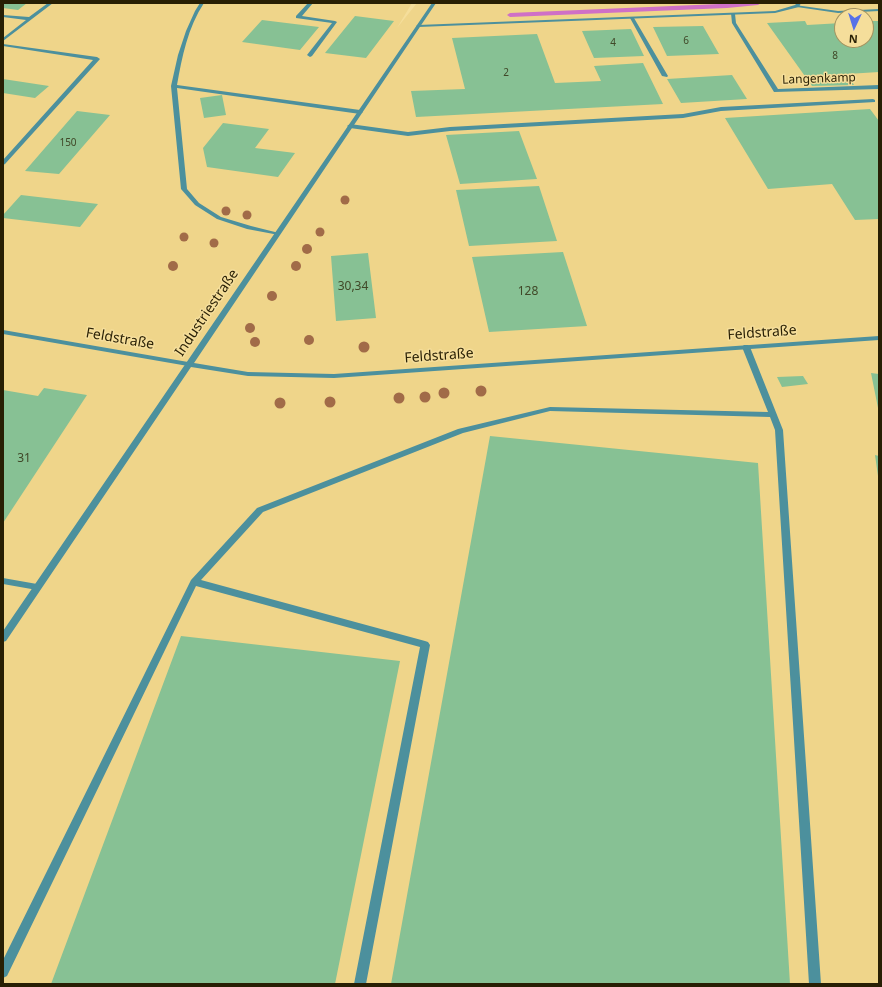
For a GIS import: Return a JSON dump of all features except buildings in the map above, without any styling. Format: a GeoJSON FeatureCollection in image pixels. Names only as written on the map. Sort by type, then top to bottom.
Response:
{"type":"FeatureCollection","features":[{"type":"Feature","properties":{"kind":"street"},"geometry":{"type":"LineString","coordinates":[[3,40],[51,3]]}},
{"type":"Feature","properties":{"kind":"street"},"geometry":{"type":"LineString","coordinates":[[202,3],[192,21],[176,72],[174,86],[184,189],[197,204],[219,218],[249,228],[277,234]]}},
{"type":"Feature","properties":{"kind":"street"},"geometry":{"type":"LineString","coordinates":[[310,3],[298,17],[335,22],[310,55]]}},
{"type":"Feature","properties":{"kind":"street","name":"Industriestraße"},"geometry":{"type":"LineString","coordinates":[[3,638],[434,3]]}},
{"type":"Feature","properties":{"kind":"street"},"geometry":{"type":"LineString","coordinates":[[418,26],[775,12],[798,4],[838,12],[879,10]]}},
{"type":"Feature","properties":{"kind":"street","name":"Langenkamp"},"geometry":{"type":"LineString","coordinates":[[733,14],[734,23],[776,90],[879,87]]}},
{"type":"Feature","properties":{"kind":"street"},"geometry":{"type":"LineString","coordinates":[[3,16],[30,19]]}},
{"type":"Feature","properties":{"kind":"street"},"geometry":{"type":"LineString","coordinates":[[632,18],[664,76]]}},
{"type":"Feature","properties":{"kind":"street"},"geometry":{"type":"LineString","coordinates":[[3,46],[97,59],[3,163]]}},
{"type":"Feature","properties":{"kind":"street"},"geometry":{"type":"LineString","coordinates":[[174,86],[360,112]]}},
{"type":"Feature","properties":{"kind":"street"},"geometry":{"type":"LineString","coordinates":[[350,126],[408,134],[450,129],[683,116],[721,109],[873,101]]}},
{"type":"Feature","properties":{"kind":"street","name":"Feldstraße"},"geometry":{"type":"LineString","coordinates":[[3,332],[248,374],[334,376],[879,338]]}},
{"type":"Feature","properties":{"kind":"street"},"geometry":{"type":"LineString","coordinates":[[746,347],[778,430],[815,984]]}},
{"type":"Feature","properties":{"kind":"street"},"geometry":{"type":"LineString","coordinates":[[3,972],[194,582],[260,510],[461,431],[550,409],[773,415]]}},
{"type":"Feature","properties":{"kind":"street"},"geometry":{"type":"LineString","coordinates":[[3,581],[37,587]]}},
{"type":"Feature","properties":{"kind":"street"},"geometry":{"type":"LineString","coordinates":[[194,582],[425,645],[360,984]]}},
{"type":"Feature","properties":{"kind":"shaded area"},"geometry":{"type":"Polygon","coordinates":[[[3,3],[412,3],[397,28],[417,3],[879,3],[879,984],[3,984],[3,3]]]}},
{"type":"Feature","properties":{"kind":"waterway"},"geometry":{"type":"LineString","coordinates":[[510,15],[727,6],[758,3]]}}]}
